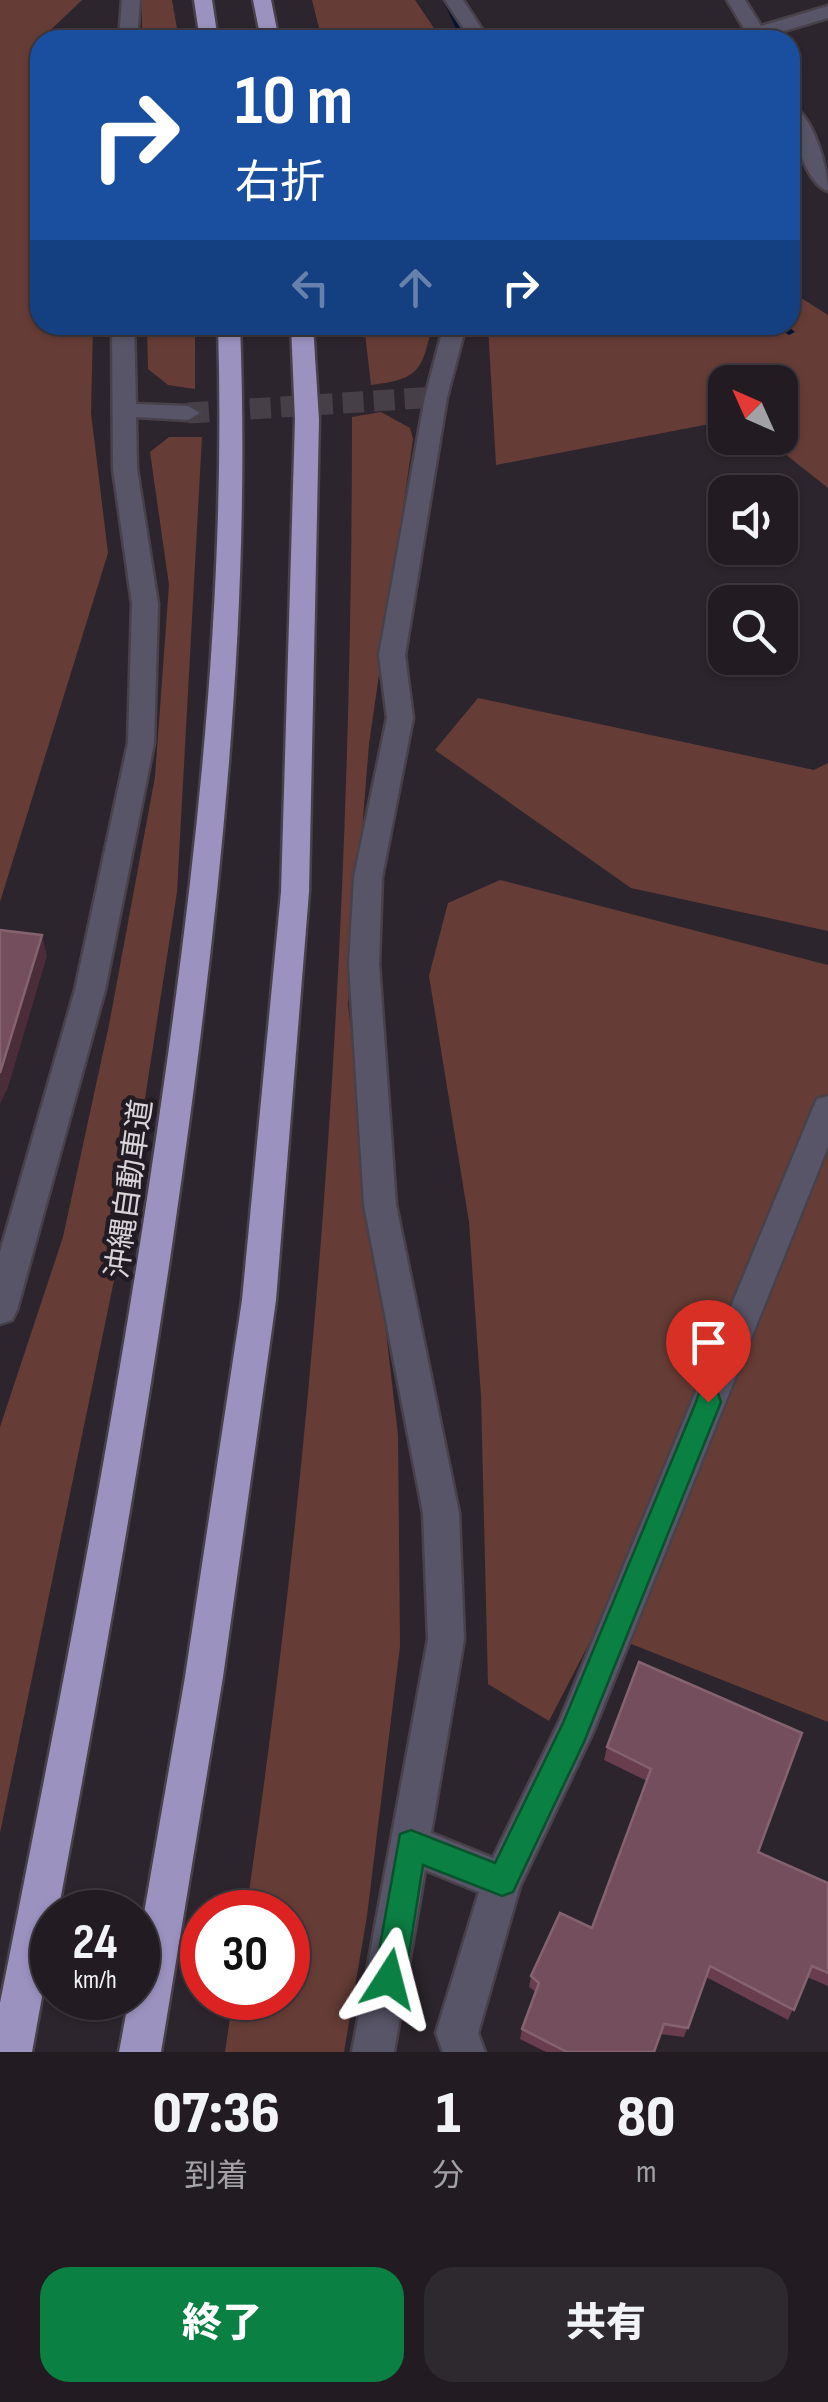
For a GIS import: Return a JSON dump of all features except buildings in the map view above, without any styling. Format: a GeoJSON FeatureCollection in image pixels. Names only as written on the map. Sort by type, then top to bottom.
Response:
{"type":"FeatureCollection","features":[{"type":"Feature","properties":{"kind":"highway"},"geometry":{"type":"LineString","coordinates":[[203,0],[208,30]]}},
{"type":"Feature","properties":{"kind":"highway"},"geometry":{"type":"LineString","coordinates":[[262,0],[268,30]]}},
{"type":"Feature","properties":{"kind":"highway","name":"沖縄自動車道"},"geometry":{"type":"LineString","coordinates":[[11,2052],[152,1294],[200,932],[231,615],[235,440],[230,335]]}},
{"type":"Feature","properties":{"kind":"highway"},"geometry":{"type":"LineString","coordinates":[[140,2052],[204,1676],[259,1300],[295,892],[307,420],[303,335]]}},
{"type":"Feature","properties":{"kind":"street"},"geometry":{"type":"LineString","coordinates":[[129,30],[132,0]]}},
{"type":"Feature","properties":{"kind":"street"},"geometry":{"type":"LineString","coordinates":[[454,0],[474,30]]}},
{"type":"Feature","properties":{"kind":"street"},"geometry":{"type":"LineString","coordinates":[[736,0],[755,30]]}},
{"type":"Feature","properties":{"kind":"street"},"geometry":{"type":"LineString","coordinates":[[778,30],[828,12]]}},
{"type":"Feature","properties":{"kind":"street"},"geometry":{"type":"LineString","coordinates":[[800,130],[828,185]]}},
{"type":"Feature","properties":{"kind":"street"},"geometry":{"type":"LineString","coordinates":[[0,1310],[90,990],[142,743],[145,604],[125,469],[123,335]]}},
{"type":"Feature","properties":{"kind":"street"},"geometry":{"type":"LineString","coordinates":[[373,2052],[446,1639],[440,1513],[380,1206],[364,964],[368,877],[400,718],[392,655],[436,397],[453,335]]}},
{"type":"Feature","properties":{"kind":"street"},"geometry":{"type":"LineString","coordinates":[[124,410],[188,412]]}},
{"type":"Feature","properties":{"kind":"street"},"geometry":{"type":"LineString","coordinates":[[464,2052],[456,2032],[502,1881],[574,1732],[828,1108]]}},
{"type":"Feature","properties":{"kind":"street"},"geometry":{"type":"LineString","coordinates":[[411,1845],[502,1881]]}},
{"type":"Feature","properties":{"kind":"shaded area"},"geometry":{"type":"Polygon","coordinates":[[[0,0],[82,0],[50,30],[30,30],[30,335],[93,335],[91,413],[108,553],[0,902],[0,0]]]}},
{"type":"Feature","properties":{"kind":"shaded area"},"geometry":{"type":"Polygon","coordinates":[[[142,0],[172,0],[177,30],[142,30],[142,0]]]}},
{"type":"Feature","properties":{"kind":"shaded area"},"geometry":{"type":"Polygon","coordinates":[[[312,0],[415,0],[435,30],[320,30],[312,0]]]}},
{"type":"Feature","properties":{"kind":"shaded area"},"geometry":{"type":"Polygon","coordinates":[[[800,297],[828,315],[828,488],[786,455],[798,455],[798,365],[708,365],[708,424],[496,465],[489,335],[800,335],[800,297]]]}},
{"type":"Feature","properties":{"kind":"shaded area"},"geometry":{"type":"Polygon","coordinates":[[[147,335],[195,335],[195,389],[168,385],[148,369],[147,335]]]}},
{"type":"Feature","properties":{"kind":"shaded area"},"geometry":{"type":"Polygon","coordinates":[[[365,335],[430,335],[421,363],[409,376],[371,385],[365,335]]]}},
{"type":"Feature","properties":{"kind":"shaded area"},"geometry":{"type":"Polygon","coordinates":[[[381,412],[410,428],[413,439],[369,744],[348,1005],[398,1435],[400,1646],[367,1916],[344,2052],[225,2052],[230,2020],[310,2020],[310,1890],[249,1890],[293,1540],[326,1167],[346,792],[352,417],[381,412]]]}},
{"type":"Feature","properties":{"kind":"shaded area"},"geometry":{"type":"Polygon","coordinates":[[[169,437],[202,437],[177,892],[125,1227],[0,1833],[0,1427],[63,1237],[109,1025],[155,777],[169,585],[150,452],[169,437]]]}},
{"type":"Feature","properties":{"kind":"shaded area"},"geometry":{"type":"Polygon","coordinates":[[[478,698],[814,770],[828,763],[828,931],[631,888],[435,750],[478,698]]]}},
{"type":"Feature","properties":{"kind":"shaded area"},"geometry":{"type":"Polygon","coordinates":[[[500,880],[828,965],[828,1722],[596,1630],[549,1721],[488,1684],[481,1396],[469,1222],[429,976],[448,903],[500,880]]]}},
{"type":"Feature","properties":{"kind":"waterway"},"geometry":{"type":"LineString","coordinates":[[448,0],[462,30]]}},
{"type":"Feature","properties":{"kind":"tunnel"},"geometry":{"type":"LineString","coordinates":[[188,413],[436,397]]}},
{"type":"Feature","properties":{"kind":"route"},"geometry":{"type":"LineString","coordinates":[[389,1979],[411,1845],[502,1881],[574,1732],[708,1402]]}}]}
